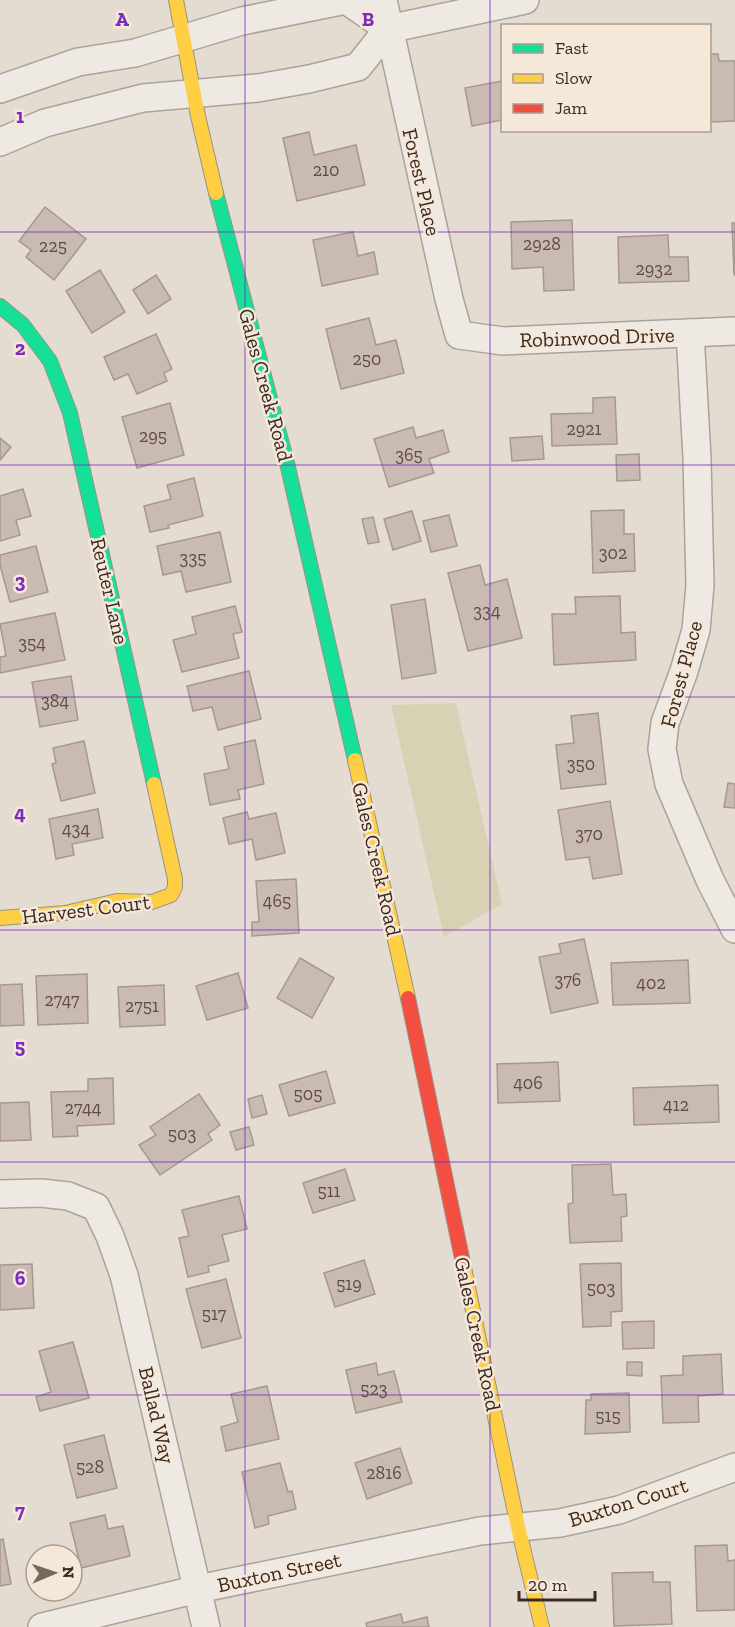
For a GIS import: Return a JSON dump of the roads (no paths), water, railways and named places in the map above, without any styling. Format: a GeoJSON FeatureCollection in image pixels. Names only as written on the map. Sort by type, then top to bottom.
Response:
{"type":"FeatureCollection","features":[{"type":"Feature","properties":{"kind":"main road","name":"Gales Creek Road"},"geometry":{"type":"LineString","coordinates":[[176,0],[224,229],[287,463],[376,855],[416,1034],[518,1527],[542,1627]]}},
{"type":"Feature","properties":{"kind":"main road","name":"Reuter Lane"},"geometry":{"type":"LineString","coordinates":[[0,306],[23,325],[50,362],[70,413],[175,879],[171,895]]}},
{"type":"Feature","properties":{"kind":"main road","name":"Harvest Court"},"geometry":{"type":"LineString","coordinates":[[0,918],[65,913],[117,901],[152,902],[171,895]]}},
{"type":"Feature","properties":{"kind":"street"},"geometry":{"type":"LineString","coordinates":[[0,89],[78,62],[135,53],[242,21],[346,0],[388,29]]}},
{"type":"Feature","properties":{"kind":"street","name":"Forest Place"},"geometry":{"type":"LineString","coordinates":[[383,0],[459,335]]}},
{"type":"Feature","properties":{"kind":"street"},"geometry":{"type":"LineString","coordinates":[[0,142],[45,123],[143,98],[258,88],[358,67],[388,29],[525,0]]}},
{"type":"Feature","properties":{"kind":"street","name":"Robinwood Drive"},"geometry":{"type":"LineString","coordinates":[[459,335],[503,341],[735,331]]}},
{"type":"Feature","properties":{"kind":"street","name":"Forest Place"},"geometry":{"type":"LineString","coordinates":[[690,333],[697,458],[700,585],[696,630],[665,723],[662,749],[669,784],[705,871],[735,928]]}},
{"type":"Feature","properties":{"kind":"street","name":"Ballad Way"},"geometry":{"type":"LineString","coordinates":[[0,1194],[41,1193],[69,1196],[96,1207],[111,1236],[124,1275],[206,1627]]}},
{"type":"Feature","properties":{"kind":"street","name":"Buxton Court"},"geometry":{"type":"LineString","coordinates":[[518,1527],[560,1523],[619,1509],[735,1467]]}},
{"type":"Feature","properties":{"kind":"street","name":"Buxton Street"},"geometry":{"type":"LineString","coordinates":[[42,1627],[198,1589],[480,1531],[518,1527]]}}]}
